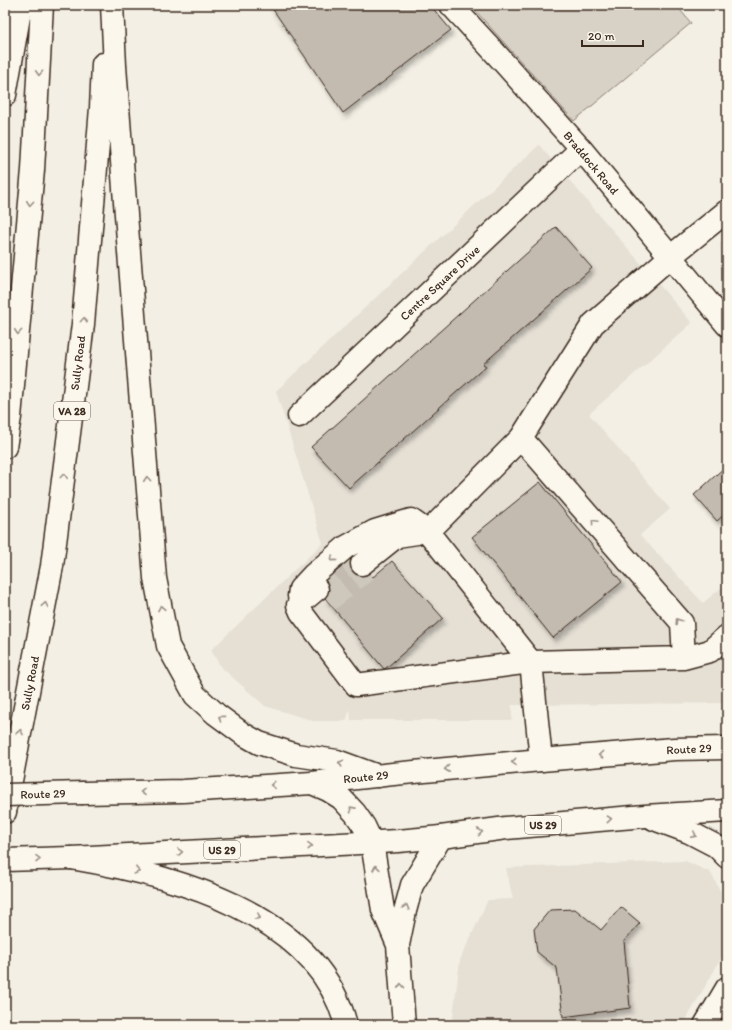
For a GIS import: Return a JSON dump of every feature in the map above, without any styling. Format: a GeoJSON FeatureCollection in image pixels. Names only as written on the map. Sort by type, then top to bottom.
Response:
{"type":"FeatureCollection","features":[{"type":"Feature","properties":{"kind":"main road"},"geometry":{"type":"LineString","coordinates":[[5,95],[21,5]]}},
{"type":"Feature","properties":{"kind":"main road"},"geometry":{"type":"LineString","coordinates":[[5,446],[10,417],[33,170],[42,5]]}},
{"type":"Feature","properties":{"kind":"main road","name":"Sully Road"},"geometry":{"type":"LineString","coordinates":[[5,812],[52,566],[84,324],[101,108],[106,5]]}},
{"type":"Feature","properties":{"kind":"main road"},"geometry":{"type":"LineString","coordinates":[[112,5],[125,202],[155,578],[168,646],[194,695],[243,734],[259,743],[296,755],[337,761],[378,776]]}},
{"type":"Feature","properties":{"kind":"main road","name":"Braddock Road"},"geometry":{"type":"LineString","coordinates":[[451,5],[580,149],[727,325]]}},
{"type":"Feature","properties":{"kind":"main road","name":"Centre Square Drive"},"geometry":{"type":"LineString","coordinates":[[299,416],[580,149]]}},
{"type":"Feature","properties":{"kind":"main road"},"geometry":{"type":"LineString","coordinates":[[362,564],[397,536],[428,532],[521,438],[593,324],[670,257],[727,211]]}},
{"type":"Feature","properties":{"kind":"main road"},"geometry":{"type":"LineString","coordinates":[[521,438],[682,623],[684,658]]}},
{"type":"Feature","properties":{"kind":"main road"},"geometry":{"type":"LineString","coordinates":[[541,760],[531,662],[428,532],[411,520],[375,531],[346,547],[313,575],[300,589],[299,609],[356,685],[531,662],[684,658],[710,651],[727,636]]}},
{"type":"Feature","properties":{"kind":"main road"},"geometry":{"type":"LineString","coordinates":[[299,609],[322,595]]}},
{"type":"Feature","properties":{"kind":"main road","name":"Route 29"},"geometry":{"type":"LineString","coordinates":[[5,796],[183,791],[312,784],[541,760],[674,749],[727,748]]}},
{"type":"Feature","properties":{"kind":"main road"},"geometry":{"type":"LineString","coordinates":[[312,784],[328,790],[341,798],[356,813],[364,826],[372,842],[383,910],[398,945]]}},
{"type":"Feature","properties":{"kind":"main road","name":"US 29"},"geometry":{"type":"LineString","coordinates":[[5,860],[72,858],[398,841],[506,828],[645,816],[727,811]]}},
{"type":"Feature","properties":{"kind":"main road"},"geometry":{"type":"LineString","coordinates":[[645,816],[689,832],[716,846],[727,857]]}},
{"type":"Feature","properties":{"kind":"main road"},"geometry":{"type":"LineString","coordinates":[[404,1025],[398,945],[412,884],[441,837]]}},
{"type":"Feature","properties":{"kind":"main road"},"geometry":{"type":"LineString","coordinates":[[72,858],[108,864],[178,883],[233,904],[268,923],[295,943],[317,967],[331,988],[343,1012],[346,1025]]}},
{"type":"Feature","properties":{"kind":"main road"},"geometry":{"type":"LineString","coordinates":[[705,1025],[727,988]]}},
{"type":"Feature","properties":{"kind":"shaded area"},"geometry":{"type":"Polygon","coordinates":[[[479,5],[676,5],[691,23],[574,121],[474,9],[479,5]]]}},
{"type":"Feature","properties":{"kind":"shaded area"},"geometry":{"type":"Polygon","coordinates":[[[539,145],[692,323],[589,414],[670,509],[640,535],[703,603],[727,583],[727,703],[512,705],[512,720],[351,720],[350,709],[346,721],[314,721],[265,706],[221,667],[211,650],[323,543],[276,391],[539,145]]]}},
{"type":"Feature","properties":{"kind":"shaded area"},"geometry":{"type":"Polygon","coordinates":[[[727,238],[727,282],[722,276],[720,243],[727,238]]]}},
{"type":"Feature","properties":{"kind":"shaded area"},"geometry":{"type":"Polygon","coordinates":[[[685,861],[710,872],[727,903],[727,948],[683,1025],[452,1025],[460,960],[488,900],[513,899],[506,868],[685,861]]]}},
{"type":"Feature","properties":{"kind":"building"},"geometry":{"type":"Polygon","coordinates":[[[270,5],[430,5],[451,30],[343,113],[270,5]]]}},
{"type":"Feature","properties":{"kind":"building"},"geometry":{"type":"Polygon","coordinates":[[[556,227],[592,268],[483,364],[486,366],[349,488],[311,447],[556,227]]]}},
{"type":"Feature","properties":{"kind":"building"},"geometry":{"type":"Polygon","coordinates":[[[727,465],[727,512],[717,521],[694,495],[727,465]]]}},
{"type":"Feature","properties":{"kind":"building"},"geometry":{"type":"Polygon","coordinates":[[[540,482],[622,582],[553,638],[472,537],[540,482]]]}},
{"type":"Feature","properties":{"kind":"building"},"geometry":{"type":"Polygon","coordinates":[[[350,560],[350,566],[353,572],[358,576],[370,574],[373,577],[392,561],[443,618],[384,669],[325,598],[329,593],[329,587],[326,580],[350,560]]]}},
{"type":"Feature","properties":{"kind":"building"},"geometry":{"type":"Polygon","coordinates":[[[621,907],[640,923],[624,941],[630,1008],[563,1017],[557,968],[537,952],[534,929],[550,910],[575,909],[601,930],[621,907]]]}},
{"type":"Feature","properties":{"kind":"tunnel"},"geometry":{"type":"LineString","coordinates":[[317,589],[356,558]]}},
{"type":"Feature","properties":{"kind":"tunnel"},"geometry":{"type":"LineString","coordinates":[[328,601],[367,570]]}}]}
